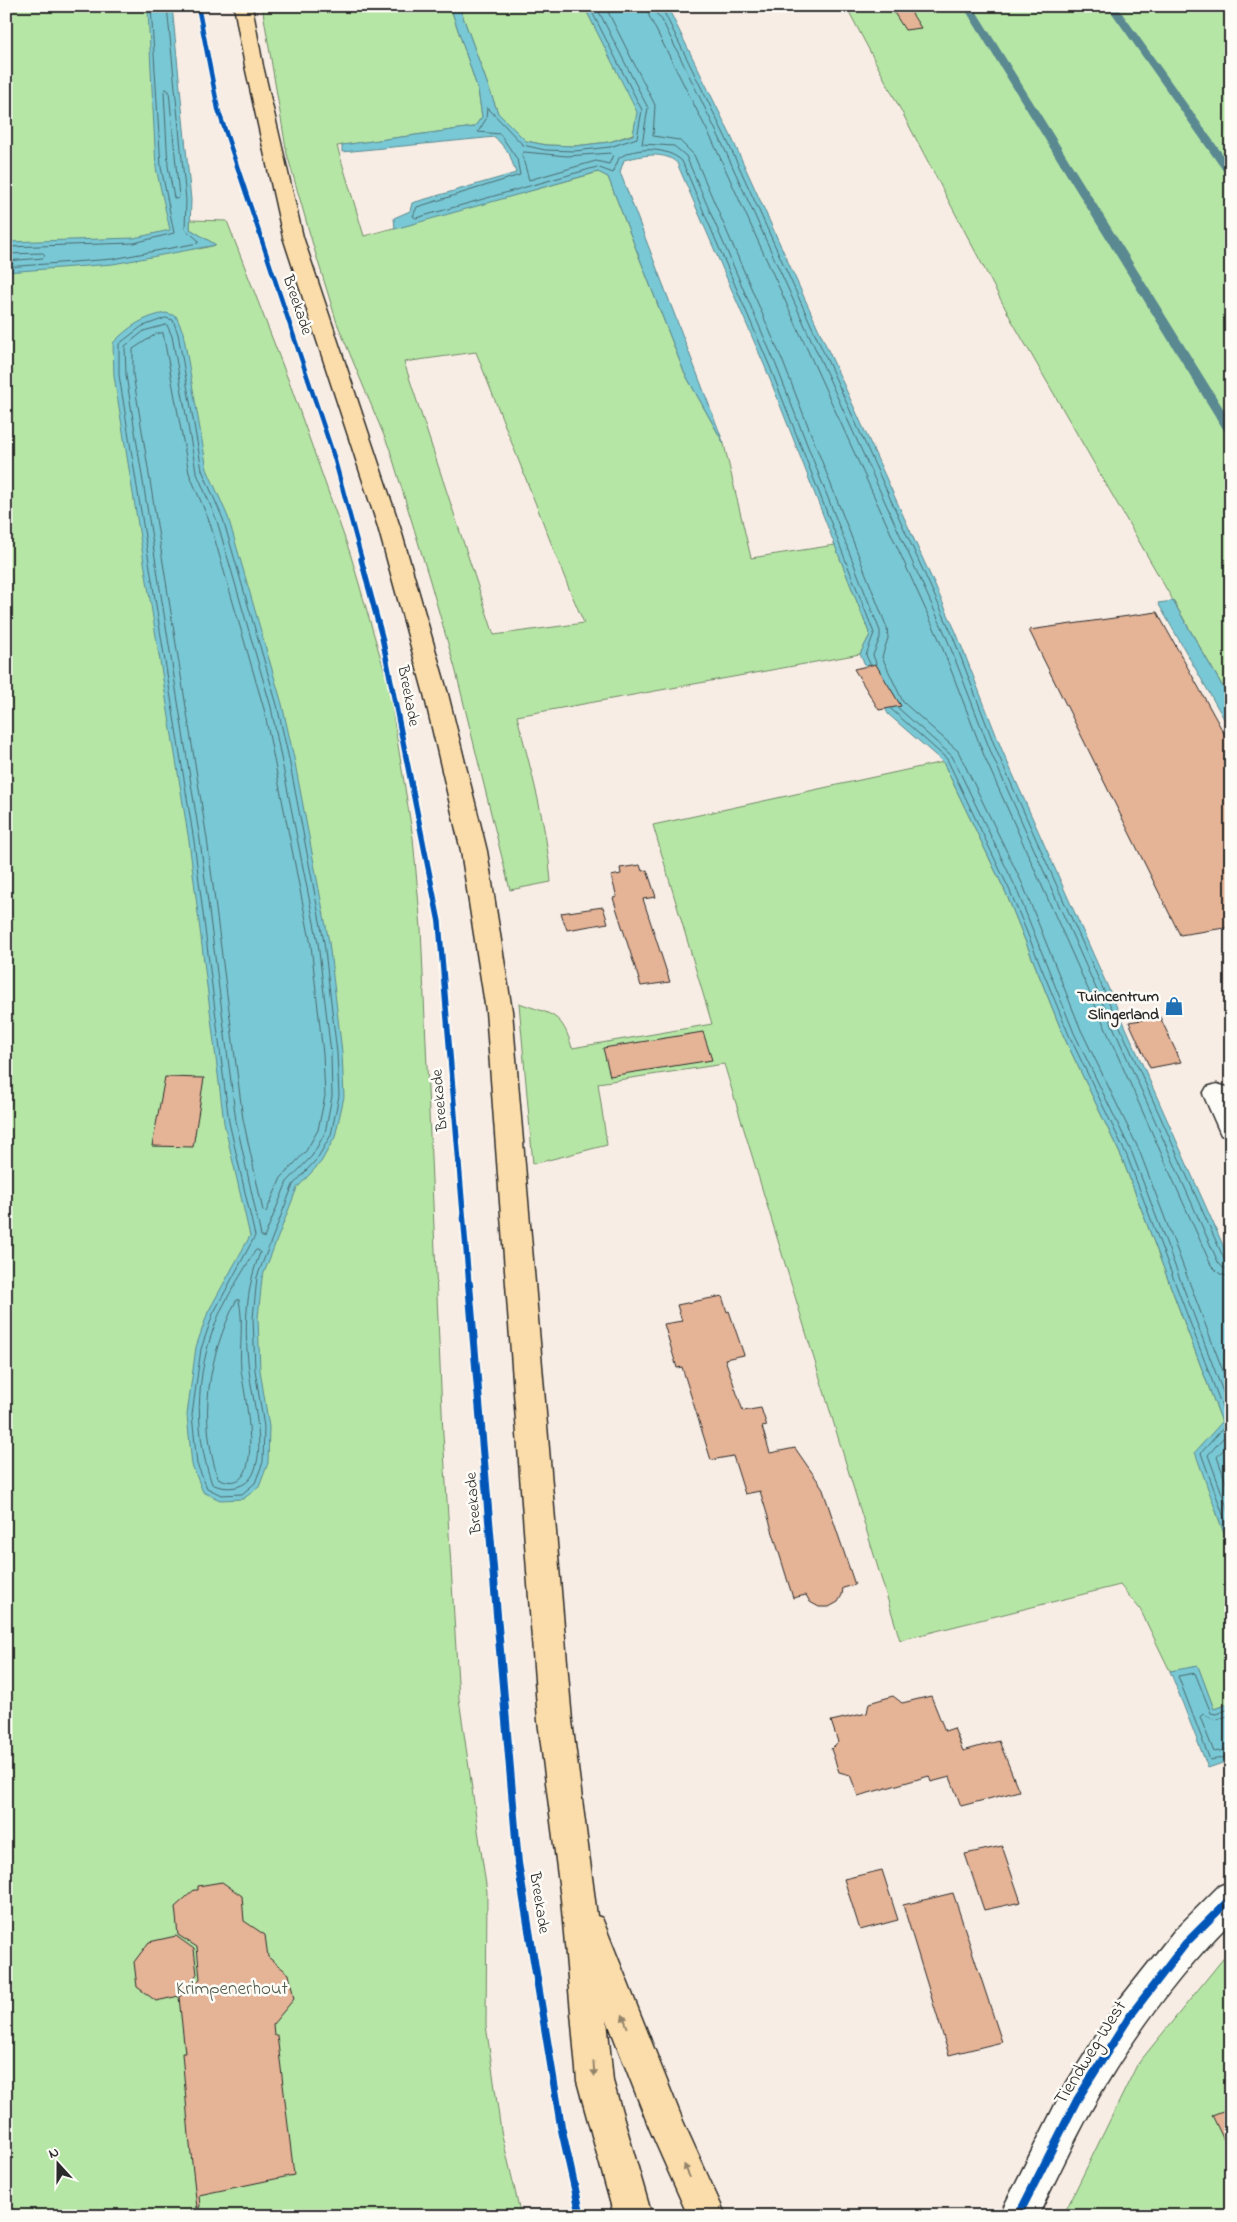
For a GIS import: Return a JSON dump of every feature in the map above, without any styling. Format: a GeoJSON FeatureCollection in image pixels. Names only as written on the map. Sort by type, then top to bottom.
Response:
{"type":"FeatureCollection","features":[{"type":"Feature","properties":{"kind":"main road","name":"Breekade"},"geometry":{"type":"LineString","coordinates":[[243,6],[290,227],[389,527],[436,694],[474,851],[499,1011],[554,1712],[578,1899],[596,2081],[633,2216]]}},
{"type":"Feature","properties":{"kind":"main road","name":"Breekade"},"geometry":{"type":"LineString","coordinates":[[578,1899],[650,2084],[707,2216]]}},
{"type":"Feature","properties":{"kind":"street"},"geometry":{"type":"LineString","coordinates":[[1217,1094],[1231,1126]]}},
{"type":"Feature","properties":{"kind":"street","name":"Tiendweg-West"},"geometry":{"type":"LineString","coordinates":[[1018,2216],[1077,2100],[1130,2016],[1186,1943],[1231,1898]]}},
{"type":"Feature","properties":{"kind":"green space","name":"Krimpenerhout"},"geometry":{"type":"Polygon","coordinates":[[[6,6],[158,6],[178,215],[199,249],[216,245],[190,229],[190,220],[227,221],[291,387],[350,553],[388,683],[413,838],[421,928],[443,1434],[459,1699],[487,1892],[486,2025],[501,2131],[521,2216],[6,2216],[6,6]]]}},
{"type":"Feature","properties":{"kind":"green space"},"geometry":{"type":"Polygon","coordinates":[[[262,6],[450,6],[478,90],[482,117],[474,127],[337,146],[364,236],[599,172],[608,177],[684,372],[724,444],[751,558],[835,545],[870,635],[860,654],[517,716],[542,819],[551,882],[510,890],[455,668],[430,581],[390,450],[337,323],[287,154],[262,6]],[[476,352],[404,362],[494,635],[584,623],[476,352]]]}},
{"type":"Feature","properties":{"kind":"green space"},"geometry":{"type":"Polygon","coordinates":[[[459,6],[584,6],[638,112],[633,134],[609,142],[575,146],[546,145],[526,141],[498,113],[459,6]]]}},
{"type":"Feature","properties":{"kind":"green space"},"geometry":{"type":"Polygon","coordinates":[[[846,6],[1231,6],[1231,701],[1012,321],[846,6]]]}},
{"type":"Feature","properties":{"kind":"green space"},"geometry":{"type":"Polygon","coordinates":[[[943,762],[1006,893],[1064,1037],[1122,1158],[1222,1422],[1216,1511],[1231,1553],[1231,1703],[1214,1709],[1198,1667],[1170,1671],[1140,1609],[1120,1585],[900,1640],[724,1064],[598,1083],[607,1145],[533,1164],[519,1003],[548,1013],[560,1021],[572,1048],[712,1024],[653,825],[943,762]]]}},
{"type":"Feature","properties":{"kind":"green space"},"geometry":{"type":"Polygon","coordinates":[[[1231,1949],[1231,2216],[1063,2216],[1137,2065],[1231,1949]]]}},
{"type":"Feature","properties":{"kind":"water"},"geometry":{"type":"Polygon","coordinates":[[[138,6],[172,6],[191,200],[190,229],[216,245],[113,264],[6,272],[6,242],[134,238],[170,230],[156,168],[148,10],[138,6]]]}},
{"type":"Feature","properties":{"kind":"water"},"geometry":{"type":"Polygon","coordinates":[[[450,6],[459,6],[498,113],[526,141],[546,145],[575,146],[609,142],[633,135],[637,112],[584,6],[664,6],[671,14],[730,134],[956,632],[1002,750],[1231,1263],[1231,1553],[1195,1452],[1222,1422],[1122,1158],[1064,1037],[1006,893],[943,762],[888,714],[860,654],[870,635],[766,369],[677,163],[665,156],[644,156],[624,160],[620,172],[724,444],[684,372],[608,177],[598,172],[395,229],[394,218],[410,211],[412,203],[516,173],[509,153],[495,137],[342,152],[342,145],[474,127],[482,117],[478,90],[450,6]]]}},
{"type":"Feature","properties":{"kind":"water"},"geometry":{"type":"Polygon","coordinates":[[[166,313],[176,316],[183,332],[207,469],[228,517],[282,704],[329,942],[342,1052],[344,1097],[335,1137],[321,1162],[297,1188],[262,1278],[258,1318],[260,1370],[269,1427],[268,1463],[259,1487],[243,1499],[220,1500],[203,1492],[192,1465],[187,1415],[196,1347],[208,1312],[250,1236],[224,1123],[189,841],[114,376],[113,343],[137,323],[158,314],[166,313]]]}},
{"type":"Feature","properties":{"kind":"water"},"geometry":{"type":"Polygon","coordinates":[[[1173,601],[1231,701],[1231,731],[1158,603],[1173,601]]]}},
{"type":"Feature","properties":{"kind":"water"},"geometry":{"type":"Polygon","coordinates":[[[1198,1666],[1214,1709],[1231,1703],[1231,1760],[1208,1768],[1170,1671],[1198,1666]]]}},
{"type":"Feature","properties":{"kind":"building"},"geometry":{"type":"Polygon","coordinates":[[[909,9],[921,28],[905,30],[893,11],[909,9]]]}},
{"type":"Feature","properties":{"kind":"building"},"geometry":{"type":"Polygon","coordinates":[[[1157,612],[1231,746],[1231,927],[1180,935],[1029,630],[1157,612]]]}},
{"type":"Feature","properties":{"kind":"building"},"geometry":{"type":"Polygon","coordinates":[[[876,664],[901,706],[879,710],[854,669],[876,664]]]}},
{"type":"Feature","properties":{"kind":"building"},"geometry":{"type":"Polygon","coordinates":[[[640,865],[642,871],[647,870],[656,897],[643,899],[670,982],[641,986],[613,898],[617,897],[611,876],[621,874],[620,868],[640,865]]]}},
{"type":"Feature","properties":{"kind":"building"},"geometry":{"type":"Polygon","coordinates":[[[603,907],[608,923],[567,930],[561,913],[603,907]]]}},
{"type":"Feature","properties":{"kind":"building"},"geometry":{"type":"Polygon","coordinates":[[[1160,1017],[1181,1062],[1150,1068],[1129,1022],[1160,1017]]]}},
{"type":"Feature","properties":{"kind":"building"},"geometry":{"type":"Polygon","coordinates":[[[703,1032],[712,1060],[610,1076],[603,1048],[703,1032]]]}},
{"type":"Feature","properties":{"kind":"building"},"geometry":{"type":"Polygon","coordinates":[[[165,1077],[204,1078],[193,1147],[152,1146],[165,1077]]]}},
{"type":"Feature","properties":{"kind":"building"},"geometry":{"type":"Polygon","coordinates":[[[722,1296],[744,1355],[725,1359],[743,1411],[761,1408],[767,1426],[762,1427],[770,1453],[795,1448],[822,1487],[855,1585],[843,1588],[838,1602],[829,1607],[819,1607],[810,1602],[806,1595],[793,1598],[760,1491],[745,1494],[733,1456],[711,1460],[682,1367],[677,1368],[664,1324],[682,1321],[677,1305],[722,1296]]]}},
{"type":"Feature","properties":{"kind":"building"},"geometry":{"type":"Polygon","coordinates":[[[893,1696],[902,1703],[931,1696],[945,1731],[954,1728],[963,1751],[999,1741],[1019,1791],[961,1806],[950,1777],[931,1782],[929,1776],[858,1796],[850,1775],[839,1772],[831,1749],[838,1742],[831,1721],[867,1713],[869,1703],[893,1696]]]}},
{"type":"Feature","properties":{"kind":"building"},"geometry":{"type":"Polygon","coordinates":[[[1002,1846],[1021,1902],[984,1910],[965,1854],[1002,1846]]]}},
{"type":"Feature","properties":{"kind":"building"},"geometry":{"type":"Polygon","coordinates":[[[882,1870],[898,1920],[860,1930],[844,1879],[882,1870]]]}},
{"type":"Feature","properties":{"kind":"building"},"geometry":{"type":"Polygon","coordinates":[[[222,1882],[242,1896],[244,1921],[265,1935],[268,1957],[289,1974],[294,1999],[273,2024],[274,2035],[277,2035],[294,2175],[199,2195],[200,2207],[197,2208],[189,2136],[182,2053],[185,2053],[179,1997],[200,1979],[197,1947],[178,1935],[175,1907],[194,1890],[198,1890],[198,1886],[222,1882]]]}},
{"type":"Feature","properties":{"kind":"building"},"geometry":{"type":"Polygon","coordinates":[[[953,1893],[1002,2042],[949,2055],[903,1905],[953,1893]]]}},
{"type":"Feature","properties":{"kind":"building"},"geometry":{"type":"Polygon","coordinates":[[[176,1936],[194,1949],[197,1974],[179,1996],[156,2001],[137,1987],[134,1962],[149,1942],[176,1936]]]}},
{"type":"Feature","properties":{"kind":"building"},"geometry":{"type":"Polygon","coordinates":[[[1231,2108],[1231,2155],[1212,2115],[1231,2108]]]}},
{"type":"Feature","properties":{"kind":"waterway"},"geometry":{"type":"LineString","coordinates":[[968,6],[1231,432]]}},
{"type":"Feature","properties":{"kind":"waterway"},"geometry":{"type":"LineString","coordinates":[[1112,6],[1231,174]]}},
{"type":"Feature","properties":{"kind":"cycle path"},"geometry":{"type":"LineString","coordinates":[[198,6],[218,109],[260,240],[334,457],[382,637],[439,922],[518,1863],[561,2126],[581,2216]]}},
{"type":"Feature","properties":{"kind":"cycle path"},"geometry":{"type":"LineString","coordinates":[[1018,2216],[1077,2100],[1130,2016],[1186,1943],[1231,1898]]}},
{"type":"Feature","properties":{"kind":"place","name":"Tuincentrum Slingerland"},"geometry":{"type":"Point","coordinates":[1174,1006]}}]}
